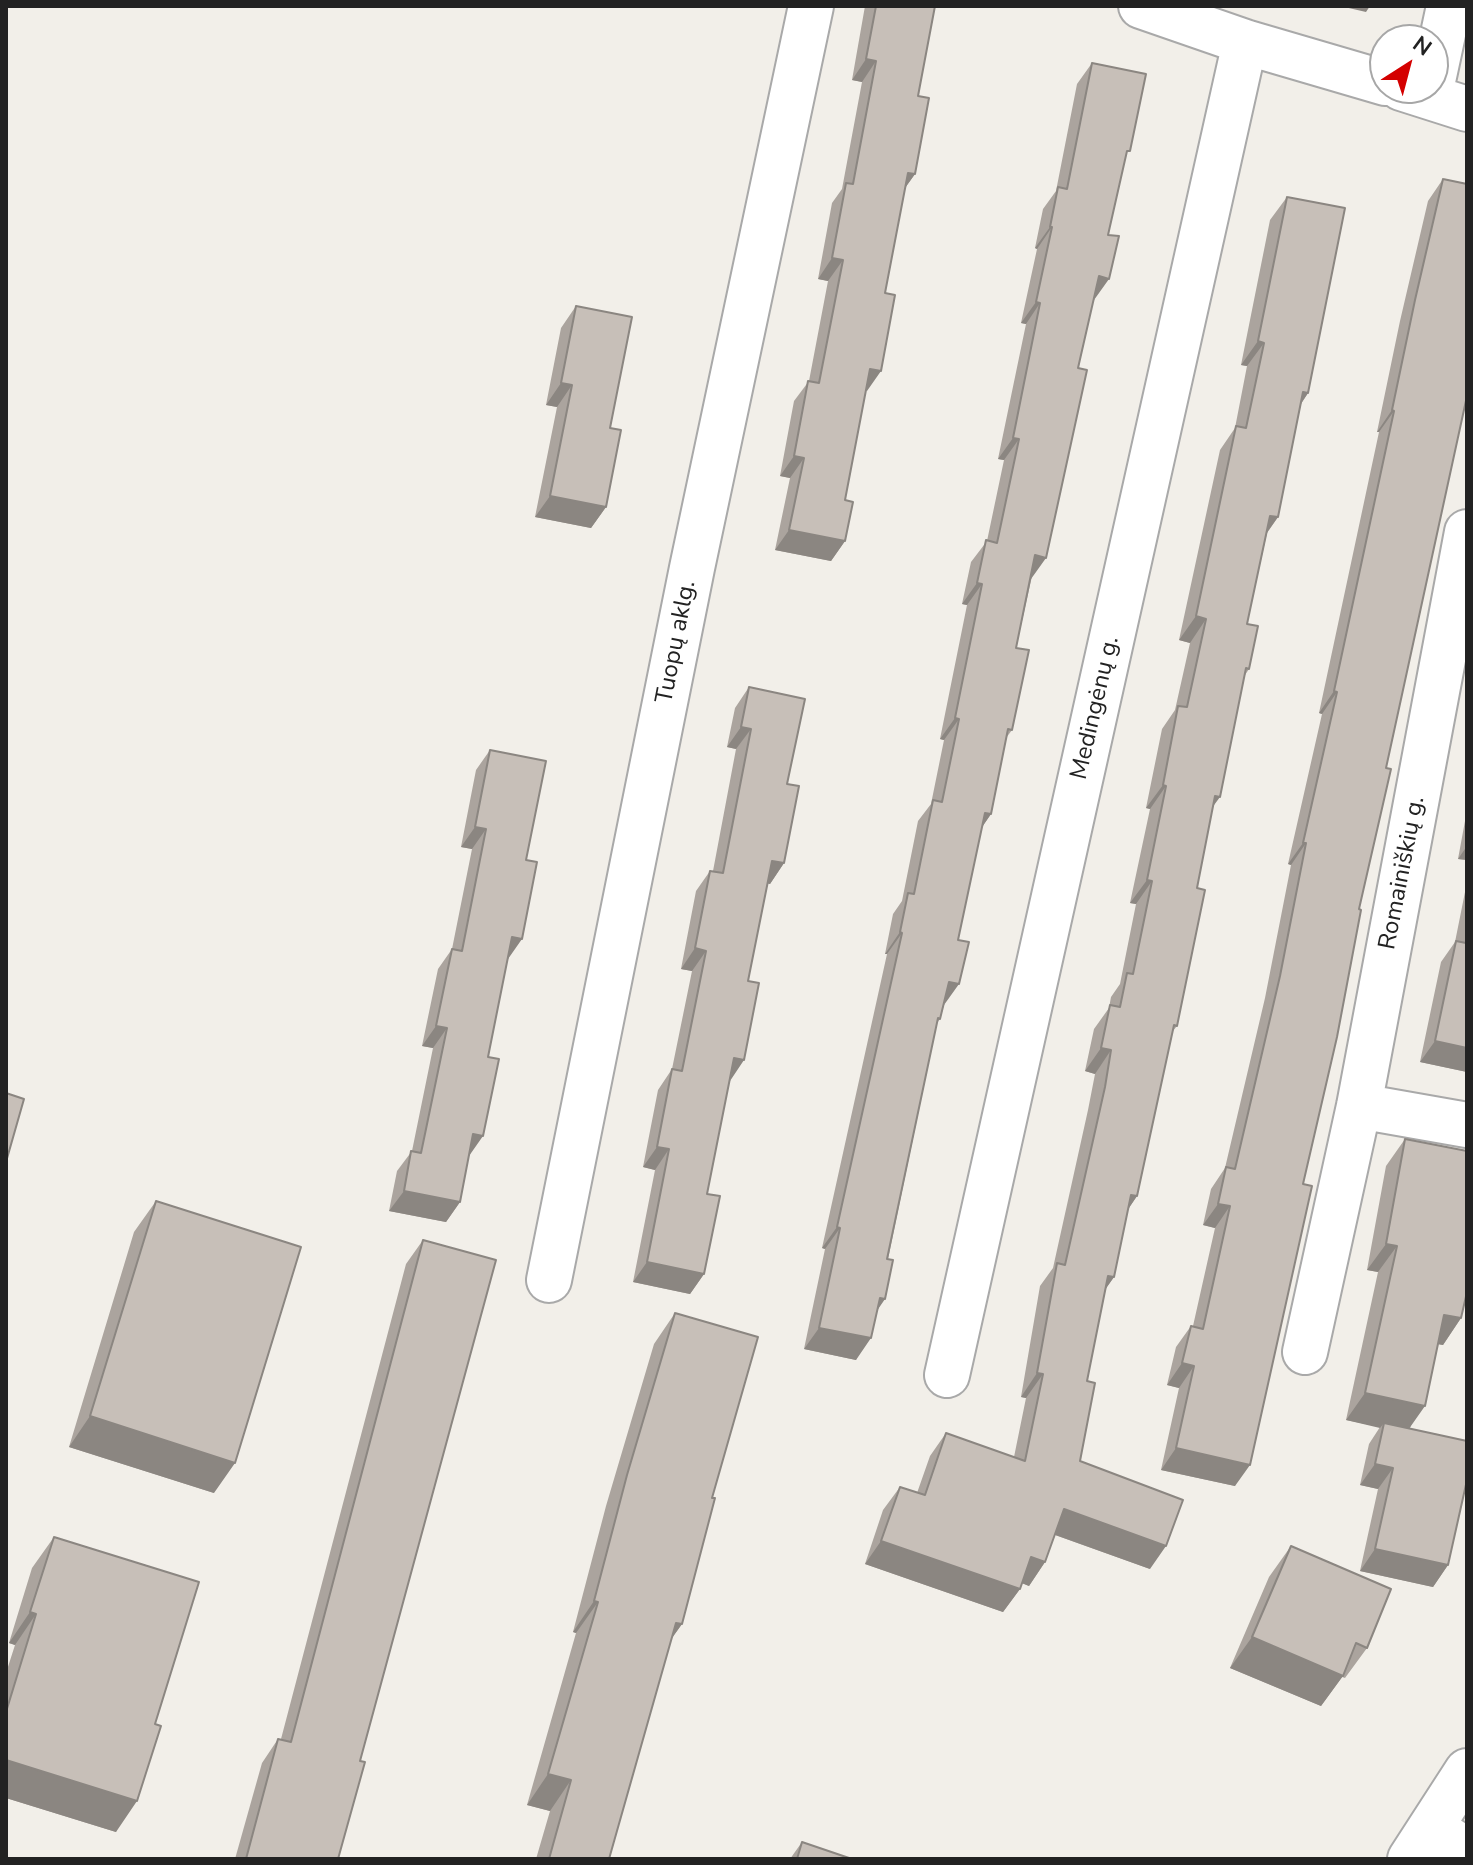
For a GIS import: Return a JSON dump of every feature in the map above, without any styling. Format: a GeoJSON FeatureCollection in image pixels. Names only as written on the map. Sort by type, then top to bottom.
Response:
{"type":"FeatureCollection","features":[{"type":"Feature","properties":{"kind":"street","name":"Tuopų aklg."},"geometry":{"type":"LineString","coordinates":[[549,1280],[692,568],[811,6]]}},
{"type":"Feature","properties":{"kind":"street"},"geometry":{"type":"LineString","coordinates":[[1141,6],[1245,42],[1369,78]]}},
{"type":"Feature","properties":{"kind":"street","name":"Medingėnų g."},"geometry":{"type":"LineString","coordinates":[[947,1375],[1245,42]]}},
{"type":"Feature","properties":{"kind":"street","name":"Romainiškių g."},"geometry":{"type":"LineString","coordinates":[[1305,1352],[1359,1106],[1467,532]]}},
{"type":"Feature","properties":{"kind":"street"},"geometry":{"type":"LineString","coordinates":[[1359,1106],[1467,1125]]}},
{"type":"Feature","properties":{"kind":"street"},"geometry":{"type":"LineString","coordinates":[[1467,1771],[1420,1843],[1467,1851]]}},
{"type":"Feature","properties":{"kind":"building"},"geometry":{"type":"Polygon","coordinates":[[[876,6],[935,6],[918,96],[929,98],[915,174],[908,173],[885,293],[895,295],[881,371],[870,369],[845,500],[853,502],[845,541],[789,530],[804,458],[794,456],[808,381],[819,383],[843,260],[832,258],[846,183],[853,184],[876,61],[866,59],[876,6]]]}},
{"type":"Feature","properties":{"kind":"building"},"geometry":{"type":"Polygon","coordinates":[[[1092,63],[1146,74],[1108,235],[1119,236],[1109,279],[1099,276],[1078,368],[1087,370],[1046,558],[1035,555],[1016,648],[1029,650],[1012,730],[1008,729],[991,814],[985,813],[958,940],[969,942],[959,984],[949,982],[938,1018],[887,1259],[893,1260],[885,1299],[880,1298],[871,1338],[819,1328],[840,1228],[837,1227],[902,933],[908,893],[914,894],[933,800],[942,802],[982,584],[977,583],[986,540],[997,543],[1019,439],[1013,438],[1040,303],[1036,302],[1050,227],[1058,187],[1067,189],[1092,63]]]}},
{"type":"Feature","properties":{"kind":"building"},"geometry":{"type":"Polygon","coordinates":[[[1443,179],[1467,184],[1467,396],[1386,768],[1391,769],[1359,909],[1337,1037],[1303,1184],[1312,1186],[1250,1465],[1176,1448],[1194,1366],[1182,1363],[1191,1326],[1203,1329],[1230,1206],[1218,1204],[1226,1167],[1235,1169],[1280,976],[1306,843],[1303,843],[1337,692],[1334,691],[1443,179]]]}},
{"type":"Feature","properties":{"kind":"building"},"geometry":{"type":"Polygon","coordinates":[[[1287,197],[1345,208],[1308,393],[1303,392],[1278,517],[1270,516],[1247,624],[1258,626],[1249,669],[1246,668],[1220,797],[1215,796],[1197,888],[1205,890],[1177,1026],[1174,1025],[1137,1196],[1131,1195],[1114,1277],[1108,1276],[1087,1381],[1095,1383],[1080,1461],[1183,1500],[1166,1546],[1064,1509],[1045,1562],[1031,1557],[1020,1589],[881,1541],[900,1487],[925,1495],[946,1433],[1025,1461],[1043,1374],[1037,1373],[1057,1263],[1065,1265],[1105,1087],[1111,1050],[1101,1048],[1110,1005],[1120,1007],[1127,973],[1133,974],[1152,881],[1147,880],[1178,706],[1187,707],[1206,619],[1196,616],[1236,426],[1246,428],[1264,343],[1258,341],[1287,197]]]}},
{"type":"Feature","properties":{"kind":"building"},"geometry":{"type":"Polygon","coordinates":[[[576,306],[632,317],[610,428],[621,430],[606,507],[550,496],[572,385],[561,383],[576,306]]]}},
{"type":"Feature","properties":{"kind":"building"},"geometry":{"type":"Polygon","coordinates":[[[749,687],[805,699],[787,784],[799,786],[784,863],[772,861],[748,981],[759,983],[744,1060],[734,1058],[707,1194],[720,1196],[704,1274],[647,1262],[669,1149],[657,1147],[672,1069],[682,1071],[706,951],[695,948],[710,871],[723,873],[751,729],[741,727],[749,687]]]}},
{"type":"Feature","properties":{"kind":"building"},"geometry":{"type":"Polygon","coordinates":[[[490,750],[546,761],[526,860],[537,862],[522,939],[512,937],[488,1057],[499,1059],[483,1136],[473,1134],[460,1202],[404,1191],[411,1151],[421,1153],[447,1028],[436,1026],[452,949],[462,951],[486,829],[475,827],[490,750]]]}},
{"type":"Feature","properties":{"kind":"building"},"geometry":{"type":"Polygon","coordinates":[[[1467,936],[1467,1048],[1435,1041],[1456,941],[1466,943],[1467,936]]]}},
{"type":"Feature","properties":{"kind":"building"},"geometry":{"type":"Polygon","coordinates":[[[6,1093],[24,1099],[6,1162],[6,1093]]]}},
{"type":"Feature","properties":{"kind":"building"},"geometry":{"type":"Polygon","coordinates":[[[1405,1139],[1467,1151],[1467,1292],[1461,1318],[1444,1315],[1425,1406],[1365,1393],[1397,1246],[1386,1244],[1405,1139]]]}},
{"type":"Feature","properties":{"kind":"building"},"geometry":{"type":"Polygon","coordinates":[[[156,1201],[301,1247],[235,1463],[90,1416],[156,1201]]]}},
{"type":"Feature","properties":{"kind":"building"},"geometry":{"type":"Polygon","coordinates":[[[423,1240],[496,1260],[360,1761],[365,1762],[338,1859],[246,1859],[278,1739],[291,1742],[423,1240]]]}},
{"type":"Feature","properties":{"kind":"building"},"geometry":{"type":"Polygon","coordinates":[[[675,1313],[758,1337],[712,1498],[715,1498],[682,1624],[676,1623],[609,1859],[549,1859],[571,1780],[548,1774],[598,1602],[594,1601],[627,1475],[675,1313]]]}},
{"type":"Feature","properties":{"kind":"building"},"geometry":{"type":"Polygon","coordinates":[[[1384,1423],[1467,1441],[1467,1480],[1448,1565],[1375,1549],[1393,1468],[1375,1464],[1384,1423]]]}},
{"type":"Feature","properties":{"kind":"building"},"geometry":{"type":"Polygon","coordinates":[[[54,1537],[199,1582],[155,1724],[161,1726],[137,1801],[6,1760],[6,1712],[36,1614],[30,1612],[54,1537]]]}},
{"type":"Feature","properties":{"kind":"building"},"geometry":{"type":"Polygon","coordinates":[[[1291,1546],[1391,1589],[1367,1648],[1356,1643],[1343,1676],[1252,1637],[1291,1546]]]}},
{"type":"Feature","properties":{"kind":"building"},"geometry":{"type":"Polygon","coordinates":[[[802,1842],[852,1859],[797,1859],[802,1842]]]}}]}
